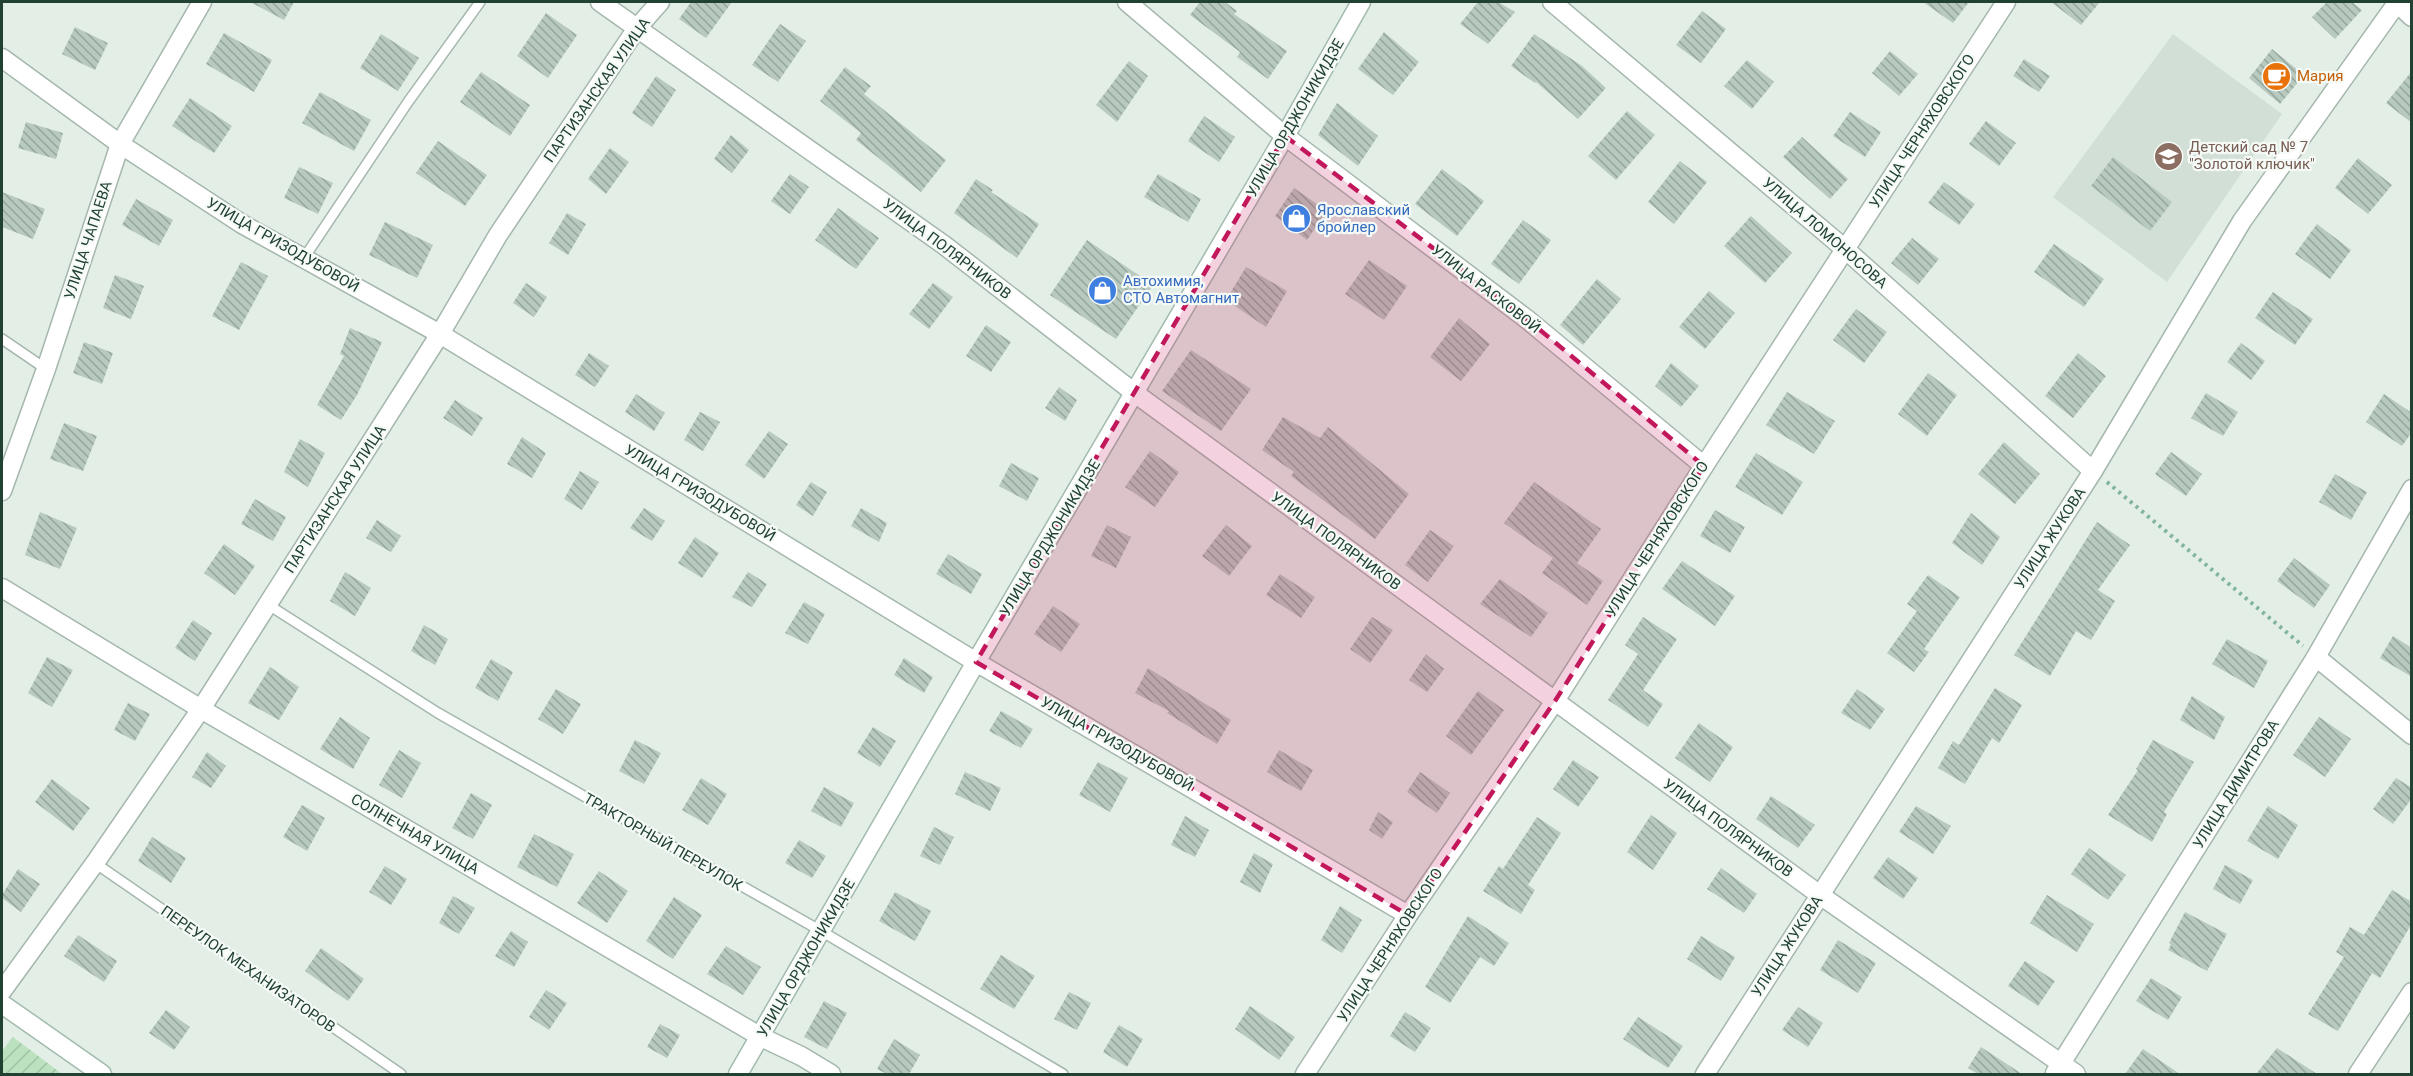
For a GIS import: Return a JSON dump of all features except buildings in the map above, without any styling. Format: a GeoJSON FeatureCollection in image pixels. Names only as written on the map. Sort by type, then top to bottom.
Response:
{"type":"FeatureCollection","features":[{"type":"Feature","properties":{"kind":"street","name":"УЛИЦА ЧАПАЕВА"},"geometry":{"type":"LineString","coordinates":[[2,491],[46,369],[120,144],[202,2]]}},
{"type":"Feature","properties":{"kind":"street","name":"УЛИЦА ПОЛЯРНИКОВ"},"geometry":{"type":"LineString","coordinates":[[600,2],[944,245],[1136,394],[2057,1069],[2076,1074]]}},
{"type":"Feature","properties":{"kind":"street","name":"ПАРТИЗАНСКАЯ УЛИЦА"},"geometry":{"type":"LineString","coordinates":[[2,991],[95,863],[201,709],[440,334],[498,235],[637,28],[660,2]]}},
{"type":"Feature","properties":{"kind":"street","name":"УЛИЦА РАСКОВОЙ"},"geometry":{"type":"LineString","coordinates":[[1127,2],[1286,136],[1528,320],[1704,466]]}},
{"type":"Feature","properties":{"kind":"street","name":"УЛИЦА ОРДЖОНИКИДЗЕ"},"geometry":{"type":"LineString","coordinates":[[738,1074],[976,662],[1286,136],[1361,2]]}},
{"type":"Feature","properties":{"kind":"street","name":"УЛИЦА ЛОМОНОСОВА"},"geometry":{"type":"LineString","coordinates":[[1552,2],[1845,249],[2093,471]]}},
{"type":"Feature","properties":{"kind":"street","name":"УЛИЦА ЧЕРНЯХОВСКОГО"},"geometry":{"type":"LineString","coordinates":[[1305,1074],[1408,915],[1555,701],[1704,466],[2006,2]]}},
{"type":"Feature","properties":{"kind":"street"},"geometry":{"type":"LineString","coordinates":[[2396,2],[2412,16]]}},
{"type":"Feature","properties":{"kind":"street","name":"УЛИЦА ЖУКОВА"},"geometry":{"type":"LineString","coordinates":[[1705,1074],[2093,471],[2242,221],[2396,2]]}},
{"type":"Feature","properties":{"kind":"street","name":"УЛИЦА ГРИЗОДУБОВОЙ"},"geometry":{"type":"LineString","coordinates":[[2,58],[120,144],[242,224],[440,334],[976,662],[1408,915]]}},
{"type":"Feature","properties":{"kind":"street","name":"УЛИЦА ДИМИТРОВА"},"geometry":{"type":"LineString","coordinates":[[2057,1069],[2316,657],[2412,489]]}},
{"type":"Feature","properties":{"kind":"street","name":"СОЛНЕЧНАЯ УЛИЦА"},"geometry":{"type":"LineString","coordinates":[[2,588],[201,709],[761,1037],[801,1056],[831,1074]]}},
{"type":"Feature","properties":{"kind":"street"},"geometry":{"type":"LineString","coordinates":[[2316,657],[2412,735]]}},
{"type":"Feature","properties":{"kind":"street"},"geometry":{"type":"LineString","coordinates":[[2358,1074],[2412,992]]}},
{"type":"Feature","properties":{"kind":"street"},"geometry":{"type":"LineString","coordinates":[[2,1004],[102,1074]]}},
{"type":"Feature","properties":{"kind":"lane"},"geometry":{"type":"LineString","coordinates":[[304,258],[408,102],[480,2]]}},
{"type":"Feature","properties":{"kind":"lane"},"geometry":{"type":"LineString","coordinates":[[2,339],[46,369]]}},
{"type":"Feature","properties":{"kind":"lane","name":"ТРАКТОРНЫЙ ПЕРЕУЛОК"},"geometry":{"type":"LineString","coordinates":[[267,604],[438,712],[821,931],[1063,1074]]}},
{"type":"Feature","properties":{"kind":"lane","name":"ПЕРЕУЛОК МЕХАНИЗАТОРОВ"},"geometry":{"type":"LineString","coordinates":[[95,863],[401,1074]]}},
{"type":"Feature","properties":{"kind":"path"},"geometry":{"type":"LineString","coordinates":[[2093,471],[2316,657]]}},
{"type":"Feature","properties":{"kind":"highlighted area"},"geometry":{"type":"Polygon","coordinates":[[[1285,136],[1528,320],[1704,466],[1555,701],[1408,915],[976,662],[1285,136]]]}},
{"type":"Feature","properties":{"kind":"shaded area","name":"Детский сад № 7 \"Золотой ключик\""},"geometry":{"type":"Polygon","coordinates":[[[2173,34],[2282,114],[2167,282],[2053,197],[2173,34]]]}},
{"type":"Feature","properties":{"kind":"green space"},"geometry":{"type":"Polygon","coordinates":[[[13,1037],[62,1074],[2,1074],[2,1051],[13,1037]]]}},
{"type":"Feature","properties":{"kind":"place","name":"Мария"},"geometry":{"type":"Point","coordinates":[2276,76]}},
{"type":"Feature","properties":{"kind":"place","name":"Детский сад № 7 \"Золотой ключик\""},"geometry":{"type":"Point","coordinates":[2168,156]}},
{"type":"Feature","properties":{"kind":"place","name":"Ярославский бройлер"},"geometry":{"type":"Point","coordinates":[1296,219]}},
{"type":"Feature","properties":{"kind":"place","name":"Автохимия, СТО Автомагнит"},"geometry":{"type":"Point","coordinates":[1102,290]}}]}
